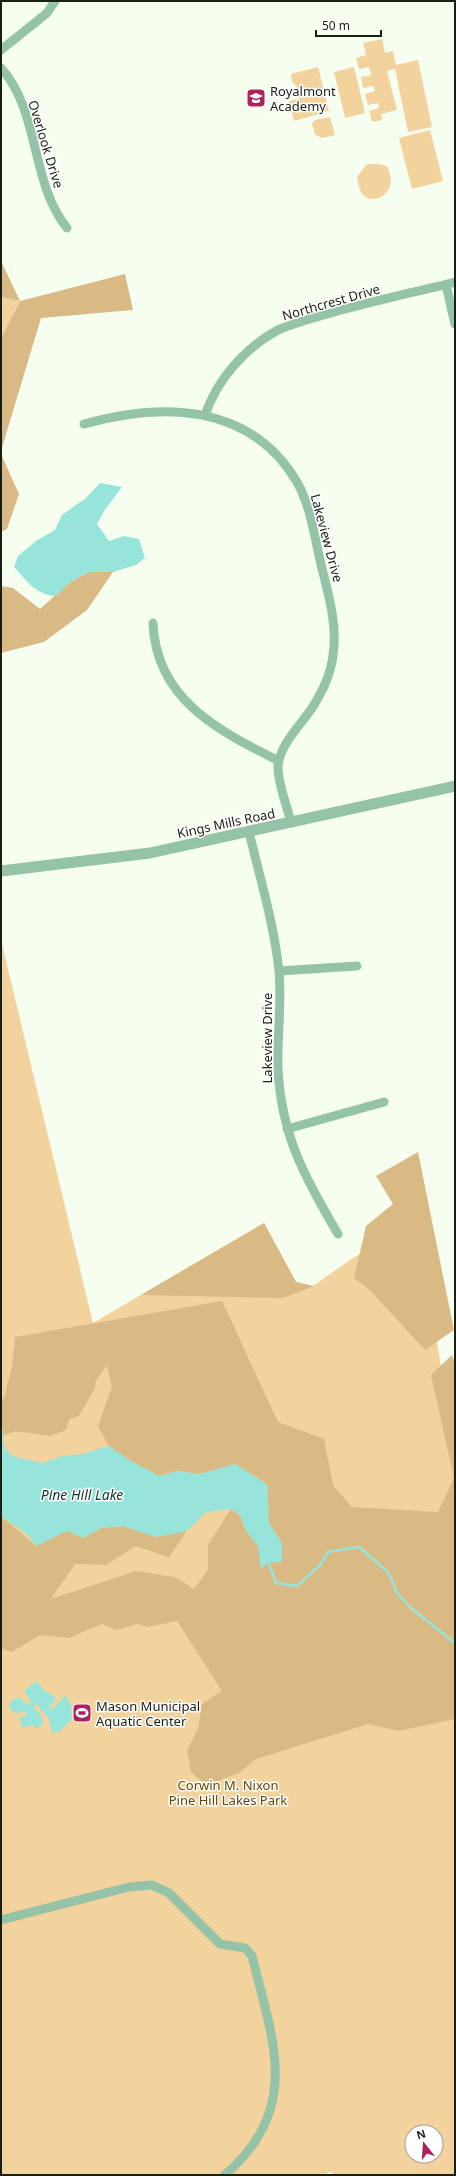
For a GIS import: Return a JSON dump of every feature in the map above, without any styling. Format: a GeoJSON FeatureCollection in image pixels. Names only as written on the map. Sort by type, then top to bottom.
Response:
{"type":"FeatureCollection","features":[{"type":"Feature","properties":{"kind":"street"},"geometry":{"type":"LineString","coordinates":[[1,50],[47,13],[55,1]]}},
{"type":"Feature","properties":{"kind":"street","name":"Overlook Drive"},"geometry":{"type":"LineString","coordinates":[[1,68],[12,83],[20,101],[52,207],[67,228]]}},
{"type":"Feature","properties":{"kind":"street"},"geometry":{"type":"LineString","coordinates":[[450,284],[455,324]]}},
{"type":"Feature","properties":{"kind":"street","name":"Northcrest Drive"},"geometry":{"type":"LineString","coordinates":[[205,415],[216,389],[236,364],[260,342],[276,332],[299,322],[450,284]]}},
{"type":"Feature","properties":{"kind":"street","name":"Lakeview Drive"},"geometry":{"type":"LineString","coordinates":[[84,424],[140,412],[166,410],[189,411],[205,415],[229,424],[258,439],[277,457],[294,477],[303,494],[311,520],[331,608],[335,633],[334,653],[328,678],[312,708],[282,750],[279,761],[279,774],[291,823]]}},
{"type":"Feature","properties":{"kind":"street"},"geometry":{"type":"LineString","coordinates":[[153,623],[158,656],[177,691],[185,702],[212,725],[279,761]]}},
{"type":"Feature","properties":{"kind":"street","name":"Kings Mills Road"},"geometry":{"type":"LineString","coordinates":[[1,871],[146,854],[455,786]]}},
{"type":"Feature","properties":{"kind":"street","name":"Lakeview Drive"},"geometry":{"type":"LineString","coordinates":[[249,832],[274,936],[279,971],[279,1085],[287,1129],[300,1166],[338,1234]]}},
{"type":"Feature","properties":{"kind":"street"},"geometry":{"type":"LineString","coordinates":[[279,971],[357,966]]}},
{"type":"Feature","properties":{"kind":"street"},"geometry":{"type":"LineString","coordinates":[[287,1129],[384,1102]]}},
{"type":"Feature","properties":{"kind":"street"},"geometry":{"type":"LineString","coordinates":[[1,1920],[135,1886],[152,1885],[164,1890],[174,1898],[220,1944],[245,1948],[250,1951],[273,2038],[276,2057],[275,2089],[267,2120],[259,2137],[248,2152],[225,2175]]}},
{"type":"Feature","properties":{"kind":"green space"},"geometry":{"type":"Polygon","coordinates":[[[382,39],[385,53],[393,51],[396,65],[418,60],[432,127],[408,132],[395,69],[387,71],[397,110],[381,114],[382,120],[372,122],[369,111],[379,108],[378,103],[368,105],[365,94],[375,91],[373,86],[363,88],[361,77],[371,75],[369,67],[359,69],[356,58],[366,55],[363,43],[382,39]]]}},
{"type":"Feature","properties":{"kind":"green space"},"geometry":{"type":"Polygon","coordinates":[[[318,67],[329,111],[294,121],[289,101],[299,99],[299,89],[292,82],[291,74],[318,67]]]}},
{"type":"Feature","properties":{"kind":"green space"},"geometry":{"type":"Polygon","coordinates":[[[354,67],[365,113],[345,118],[334,72],[354,67]]]}},
{"type":"Feature","properties":{"kind":"green space"},"geometry":{"type":"Polygon","coordinates":[[[330,117],[335,135],[322,138],[315,135],[312,124],[315,120],[330,117]]]}},
{"type":"Feature","properties":{"kind":"green space"},"geometry":{"type":"Polygon","coordinates":[[[430,130],[443,181],[412,189],[399,138],[430,130]]]}},
{"type":"Feature","properties":{"kind":"green space"},"geometry":{"type":"Polygon","coordinates":[[[380,164],[388,167],[391,179],[390,187],[387,191],[376,199],[367,198],[363,195],[357,177],[366,165],[380,164]]]}},
{"type":"Feature","properties":{"kind":"green space"},"geometry":{"type":"Polygon","coordinates":[[[1,297],[20,301],[1,338],[1,297]]]}},
{"type":"Feature","properties":{"kind":"green space","name":"Corwin M. Nixon Pine Hill Lakes Park"},"geometry":{"type":"Polygon","coordinates":[[[1,940],[93,1323],[264,1223],[296,1282],[313,1286],[350,1260],[417,1220],[455,1452],[455,2175],[333,2175],[332,2172],[320,2175],[1,2175],[1,940]]]}},
{"type":"Feature","properties":{"kind":"shaded area"},"geometry":{"type":"Polygon","coordinates":[[[1,261],[20,301],[1,297],[1,261]]]}},
{"type":"Feature","properties":{"kind":"shaded area"},"geometry":{"type":"Polygon","coordinates":[[[125,274],[133,310],[41,318],[1,451],[1,338],[20,301],[125,274]]]}},
{"type":"Feature","properties":{"kind":"shaded area"},"geometry":{"type":"Polygon","coordinates":[[[1,454],[19,494],[7,529],[1,532],[1,454]]]}},
{"type":"Feature","properties":{"kind":"shaded area"},"geometry":{"type":"Polygon","coordinates":[[[89,572],[113,572],[87,610],[44,642],[1,653],[1,586],[13,588],[40,609],[70,582],[89,572]]]}},
{"type":"Feature","properties":{"kind":"shaded area"},"geometry":{"type":"Polygon","coordinates":[[[418,1152],[454,1330],[425,1350],[369,1289],[354,1278],[366,1226],[393,1204],[376,1176],[418,1152]]]}},
{"type":"Feature","properties":{"kind":"shaded area"},"geometry":{"type":"Polygon","coordinates":[[[264,1223],[296,1282],[314,1286],[283,1298],[141,1295],[264,1223]]]}},
{"type":"Feature","properties":{"kind":"shaded area"},"geometry":{"type":"Polygon","coordinates":[[[222,1301],[278,1422],[324,1439],[333,1485],[352,1507],[438,1512],[454,1478],[431,1375],[452,1355],[455,1364],[455,1719],[399,1731],[368,1724],[256,1759],[239,1773],[206,1785],[191,1772],[187,1750],[198,1729],[202,1704],[222,1691],[177,1621],[148,1627],[137,1624],[116,1630],[102,1624],[69,1638],[40,1635],[12,1652],[1,1649],[1,1516],[36,1546],[67,1531],[83,1538],[101,1528],[123,1526],[156,1537],[187,1531],[169,1557],[136,1546],[106,1565],[75,1564],[51,1599],[136,1571],[174,1577],[194,1589],[208,1570],[208,1545],[231,1509],[240,1515],[245,1529],[258,1546],[261,1568],[269,1562],[282,1562],[282,1543],[269,1523],[267,1484],[235,1464],[200,1474],[177,1471],[159,1476],[131,1461],[109,1446],[98,1426],[112,1387],[107,1365],[96,1380],[95,1388],[79,1416],[69,1419],[66,1430],[50,1436],[15,1431],[3,1436],[3,1430],[1,1428],[1,1399],[4,1398],[12,1367],[15,1337],[222,1301]]]}},
{"type":"Feature","properties":{"kind":"water"},"geometry":{"type":"Polygon","coordinates":[[[100,483],[122,487],[104,511],[97,524],[109,541],[124,536],[139,539],[145,558],[136,565],[113,572],[89,572],[70,582],[56,596],[37,590],[14,567],[18,556],[36,541],[55,530],[62,515],[86,498],[100,483]]]}},
{"type":"Feature","properties":{"kind":"water","name":"Pine Hill Lake"},"geometry":{"type":"Polygon","coordinates":[[[1,1429],[3,1430],[4,1446],[12,1456],[43,1463],[62,1456],[82,1454],[109,1446],[131,1461],[159,1476],[177,1471],[200,1474],[235,1464],[267,1484],[269,1523],[282,1543],[282,1562],[269,1562],[261,1569],[258,1546],[245,1529],[240,1515],[231,1509],[206,1512],[187,1531],[156,1537],[123,1526],[101,1528],[83,1538],[67,1531],[36,1546],[28,1535],[1,1516],[1,1429]]]}},
{"type":"Feature","properties":{"kind":"water"},"geometry":{"type":"Polygon","coordinates":[[[36,1681],[45,1691],[55,1696],[55,1700],[49,1708],[54,1708],[65,1695],[71,1705],[72,1719],[60,1731],[52,1733],[49,1719],[36,1704],[33,1707],[40,1714],[43,1723],[38,1728],[32,1725],[22,1728],[20,1717],[28,1715],[24,1712],[15,1713],[11,1710],[9,1703],[16,1698],[20,1698],[27,1704],[32,1703],[26,1695],[25,1690],[36,1681]]]}},
{"type":"Feature","properties":{"kind":"waterway"},"geometry":{"type":"LineString","coordinates":[[268,1560],[276,1583],[297,1586],[321,1564],[328,1552],[359,1547],[388,1572],[397,1593],[411,1608],[455,1643]]}},
{"type":"Feature","properties":{"kind":"place","name":"Royalmont Academy"},"geometry":{"type":"Point","coordinates":[256,98]}},
{"type":"Feature","properties":{"kind":"place","name":"Mason Municipal Aquatic Center"},"geometry":{"type":"Point","coordinates":[82,1713]}}]}
